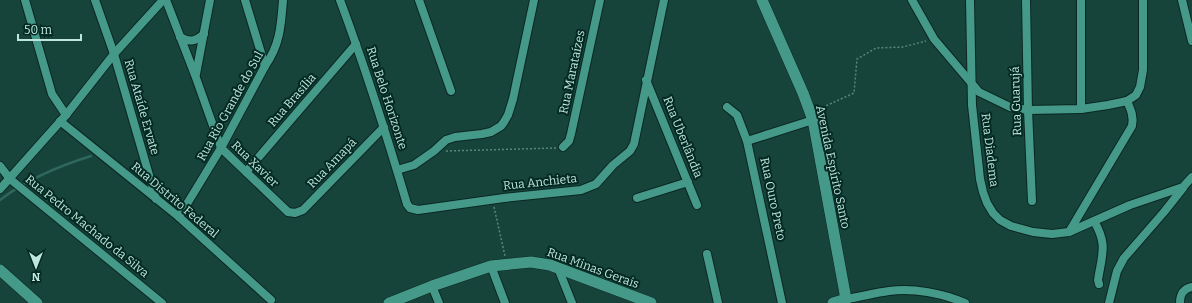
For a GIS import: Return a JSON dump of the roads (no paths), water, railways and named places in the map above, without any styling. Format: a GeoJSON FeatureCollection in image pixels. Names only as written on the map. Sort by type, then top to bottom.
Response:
{"type":"FeatureCollection","features":[{"type":"Feature","properties":{"kind":"street"},"geometry":{"type":"LineString","coordinates":[[25,0],[52,94],[66,115]]}},
{"type":"Feature","properties":{"kind":"street","name":"Rua Ataíde Ervate"},"geometry":{"type":"LineString","coordinates":[[95,0],[114,54],[156,199]]}},
{"type":"Feature","properties":{"kind":"street"},"geometry":{"type":"LineString","coordinates":[[0,189],[66,115],[114,54],[163,0]]}},
{"type":"Feature","properties":{"kind":"street","name":"Rua Xavier"},"geometry":{"type":"LineString","coordinates":[[166,0],[221,148],[288,212],[295,213]]}},
{"type":"Feature","properties":{"kind":"street"},"geometry":{"type":"LineString","coordinates":[[195,75],[210,0]]}},
{"type":"Feature","properties":{"kind":"street"},"geometry":{"type":"LineString","coordinates":[[245,0],[265,66]]}},
{"type":"Feature","properties":{"kind":"street","name":"Rua Rio Grande do Sul"},"geometry":{"type":"LineString","coordinates":[[179,216],[221,148],[265,66],[272,56],[278,42],[282,0]]}},
{"type":"Feature","properties":{"kind":"street","name":"Rua Belo Horizonte"},"geometry":{"type":"LineString","coordinates":[[340,0],[384,127],[407,204]]}},
{"type":"Feature","properties":{"kind":"street"},"geometry":{"type":"LineString","coordinates":[[419,0],[451,91]]}},
{"type":"Feature","properties":{"kind":"street"},"geometry":{"type":"LineString","coordinates":[[397,170],[414,165],[434,151],[446,140],[455,137],[491,132],[501,126],[508,115],[514,99],[534,0]]}},
{"type":"Feature","properties":{"kind":"street","name":"Rua Marataízes"},"geometry":{"type":"LineString","coordinates":[[563,147],[569,141],[571,134],[600,0]]}},
{"type":"Feature","properties":{"kind":"street","name":"Rua Anchieta"},"geometry":{"type":"LineString","coordinates":[[407,204],[410,208],[418,210],[493,199],[570,192],[581,190],[596,184],[613,165],[632,148],[664,0]]}},
{"type":"Feature","properties":{"kind":"street","name":"Avenida Espírito Santo"},"geometry":{"type":"LineString","coordinates":[[762,0],[803,93],[811,116],[846,299]]}},
{"type":"Feature","properties":{"kind":"street"},"geometry":{"type":"LineString","coordinates":[[912,0],[934,39],[979,92],[1010,107],[1028,110],[1081,109],[1127,101],[1136,95],[1140,87],[1143,70],[1143,0]]}},
{"type":"Feature","properties":{"kind":"street","name":"Rua Diadema"},"geometry":{"type":"LineString","coordinates":[[970,0],[972,106],[980,179],[987,203],[993,213],[1000,220],[1022,230],[1052,234],[1069,232],[1130,205],[1183,187]]}},
{"type":"Feature","properties":{"kind":"street","name":"Rua Guarujá"},"geometry":{"type":"LineString","coordinates":[[1026,0],[1028,110],[1032,201]]}},
{"type":"Feature","properties":{"kind":"street"},"geometry":{"type":"LineString","coordinates":[[1081,0],[1081,109]]}},
{"type":"Feature","properties":{"kind":"street"},"geometry":{"type":"LineString","coordinates":[[1182,0],[1192,41]]}},
{"type":"Feature","properties":{"kind":"street"},"geometry":{"type":"LineString","coordinates":[[180,37],[192,41],[198,39],[204,34]]}},
{"type":"Feature","properties":{"kind":"street","name":"Rua Brasília"},"geometry":{"type":"LineString","coordinates":[[246,172],[356,44]]}},
{"type":"Feature","properties":{"kind":"street","name":"Rua Uberlândia"},"geometry":{"type":"LineString","coordinates":[[646,79],[697,205]]}},
{"type":"Feature","properties":{"kind":"street"},"geometry":{"type":"LineString","coordinates":[[1069,232],[1132,126],[1132,113],[1127,101]]}},
{"type":"Feature","properties":{"kind":"street","name":"Rua Ouro Preto"},"geometry":{"type":"LineString","coordinates":[[727,107],[737,115],[748,140],[782,303]]}},
{"type":"Feature","properties":{"kind":"street"},"geometry":{"type":"LineString","coordinates":[[748,140],[811,116]]}},
{"type":"Feature","properties":{"kind":"street","name":"Rua Distrito Federal"},"geometry":{"type":"LineString","coordinates":[[60,121],[179,216],[271,300]]}},
{"type":"Feature","properties":{"kind":"street","name":"Rua Amapá"},"geometry":{"type":"LineString","coordinates":[[295,213],[303,210],[384,127]]}},
{"type":"Feature","properties":{"kind":"street","name":"Rua Pedro Machado da Silva"},"geometry":{"type":"LineString","coordinates":[[0,166],[10,179],[162,303]]}},
{"type":"Feature","properties":{"kind":"street"},"geometry":{"type":"LineString","coordinates":[[1109,303],[1117,271],[1124,258],[1192,177]]}},
{"type":"Feature","properties":{"kind":"street"},"geometry":{"type":"LineString","coordinates":[[637,198],[688,182]]}},
{"type":"Feature","properties":{"kind":"street"},"geometry":{"type":"LineString","coordinates":[[1094,221],[1099,230],[1104,246],[1098,280],[1099,284]]}},
{"type":"Feature","properties":{"kind":"street"},"geometry":{"type":"LineString","coordinates":[[707,254],[718,303]]}},
{"type":"Feature","properties":{"kind":"street","name":"Rua Minas Gerais"},"geometry":{"type":"LineString","coordinates":[[389,303],[432,286],[491,266],[531,262],[558,268],[651,303]]}},
{"type":"Feature","properties":{"kind":"street"},"geometry":{"type":"LineString","coordinates":[[491,266],[506,303]]}},
{"type":"Feature","properties":{"kind":"street"},"geometry":{"type":"LineString","coordinates":[[558,268],[572,303]]}},
{"type":"Feature","properties":{"kind":"street"},"geometry":{"type":"LineString","coordinates":[[0,270],[38,303]]}},
{"type":"Feature","properties":{"kind":"street"},"geometry":{"type":"LineString","coordinates":[[432,286],[439,303]]}},
{"type":"Feature","properties":{"kind":"street"},"geometry":{"type":"LineString","coordinates":[[1180,303],[1183,290],[1192,287]]}},
{"type":"Feature","properties":{"kind":"street"},"geometry":{"type":"LineString","coordinates":[[833,303],[846,299],[890,291],[907,290],[940,295],[965,303]]}},
{"type":"Feature","properties":{"kind":"waterway"},"geometry":{"type":"LineString","coordinates":[[0,200],[10,192],[32,179],[67,164],[91,156]]}}]}
